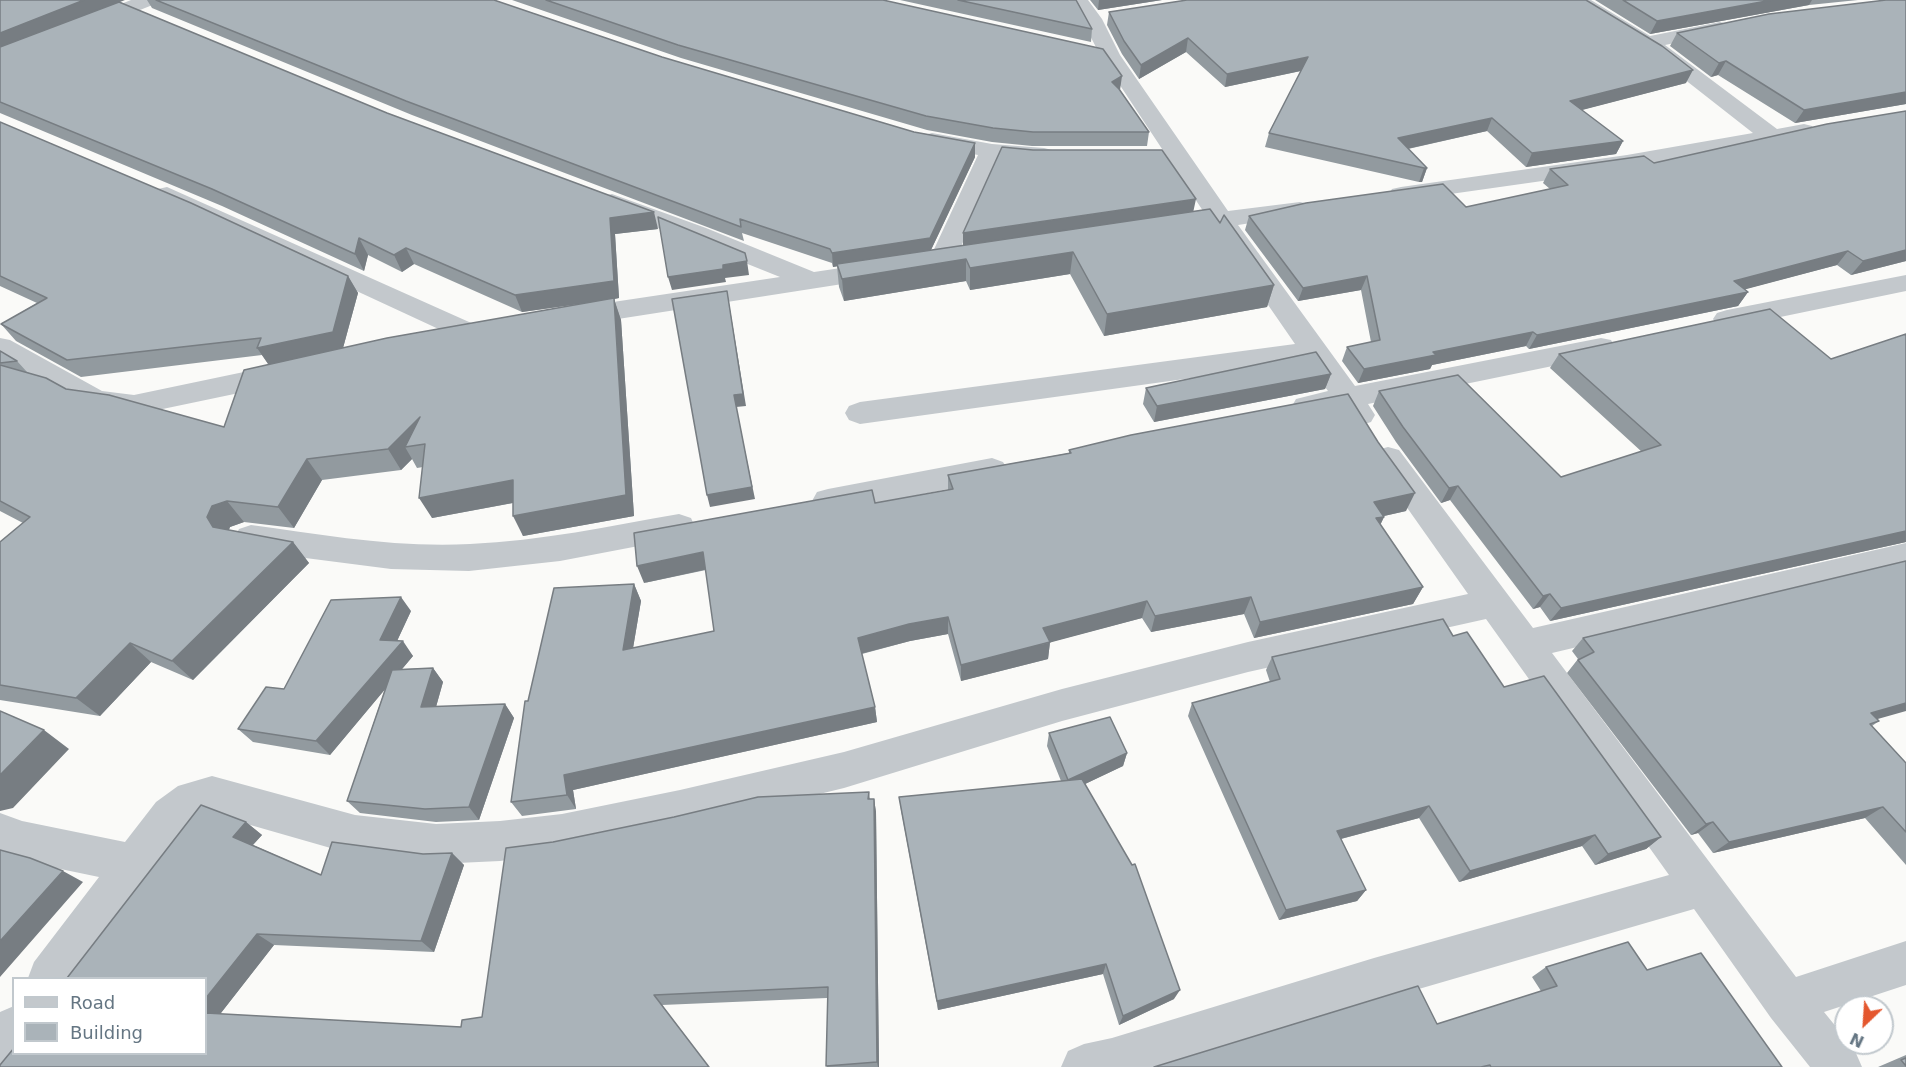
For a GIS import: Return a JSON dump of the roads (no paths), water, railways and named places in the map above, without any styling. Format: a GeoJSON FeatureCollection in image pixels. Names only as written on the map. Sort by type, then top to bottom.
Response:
{"type":"FeatureCollection","features":[{"type":"Feature","properties":{"kind":"street"},"geometry":{"type":"LineString","coordinates":[[1577,0],[1687,70],[1773,137]]}},
{"type":"Feature","properties":{"kind":"street"},"geometry":{"type":"LineString","coordinates":[[91,5],[129,7],[158,21]]}},
{"type":"Feature","properties":{"kind":"street"},"geometry":{"type":"LineString","coordinates":[[66,32],[129,7]]}},
{"type":"Feature","properties":{"kind":"street"},"geometry":{"type":"LineString","coordinates":[[1647,43],[1740,23]]}},
{"type":"Feature","properties":{"kind":"street"},"geometry":{"type":"LineString","coordinates":[[1096,28],[1167,155],[1221,219],[1350,398],[1383,451],[1523,645],[1786,1002],[1839,1067]]}},
{"type":"Feature","properties":{"kind":"street"},"geometry":{"type":"LineString","coordinates":[[1379,198],[1628,162],[1828,127]]}},
{"type":"Feature","properties":{"kind":"street"},"geometry":{"type":"LineString","coordinates":[[913,135],[992,151],[1032,155],[1066,155]]}},
{"type":"Feature","properties":{"kind":"street"},"geometry":{"type":"LineString","coordinates":[[545,321],[934,262],[992,151]]}},
{"type":"Feature","properties":{"kind":"street"},"geometry":{"type":"LineString","coordinates":[[149,186],[479,331],[434,340]]}},
{"type":"Feature","properties":{"kind":"street"},"geometry":{"type":"LineString","coordinates":[[592,194],[697,233],[810,280]]}},
{"type":"Feature","properties":{"kind":"street"},"geometry":{"type":"LineString","coordinates":[[1151,230],[1323,206]]}},
{"type":"Feature","properties":{"kind":"street"},"geometry":{"type":"LineString","coordinates":[[1702,325],[1906,283]]}},
{"type":"Feature","properties":{"kind":"street"},"geometry":{"type":"LineString","coordinates":[[1275,413],[1624,342]]}},
{"type":"Feature","properties":{"kind":"street"},"geometry":{"type":"LineString","coordinates":[[0,347],[96,401],[134,405],[310,368]]}},
{"type":"Feature","properties":{"kind":"street"},"geometry":{"type":"LineString","coordinates":[[860,413],[1315,351]]}},
{"type":"Feature","properties":{"kind":"street"},"geometry":{"type":"LineString","coordinates":[[806,505],[1015,466]]}},
{"type":"Feature","properties":{"kind":"street"},"geometry":{"type":"LineString","coordinates":[[244,537],[382,554],[439,558],[487,557],[594,543],[704,522]]}},
{"type":"Feature","properties":{"kind":"street"},"geometry":{"type":"LineString","coordinates":[[1523,645],[1906,556]]}},
{"type":"Feature","properties":{"kind":"street"},"geometry":{"type":"LineString","coordinates":[[51,977],[170,815],[192,799],[212,795],[355,836],[436,844],[500,841],[562,833],[669,812],[844,770],[1062,705],[1248,657],[1493,603]]}},
{"type":"Feature","properties":{"kind":"street"},"geometry":{"type":"LineString","coordinates":[[0,832],[22,841],[133,864]]}},
{"type":"Feature","properties":{"kind":"street"},"geometry":{"type":"LineString","coordinates":[[1084,1067],[1112,1061],[1374,980],[1702,886]]}},
{"type":"Feature","properties":{"kind":"street"},"geometry":{"type":"LineString","coordinates":[[1786,1002],[1906,963]]}},
{"type":"Feature","properties":{"kind":"street"},"geometry":{"type":"LineString","coordinates":[[0,1047],[12,1032]]}}]}
